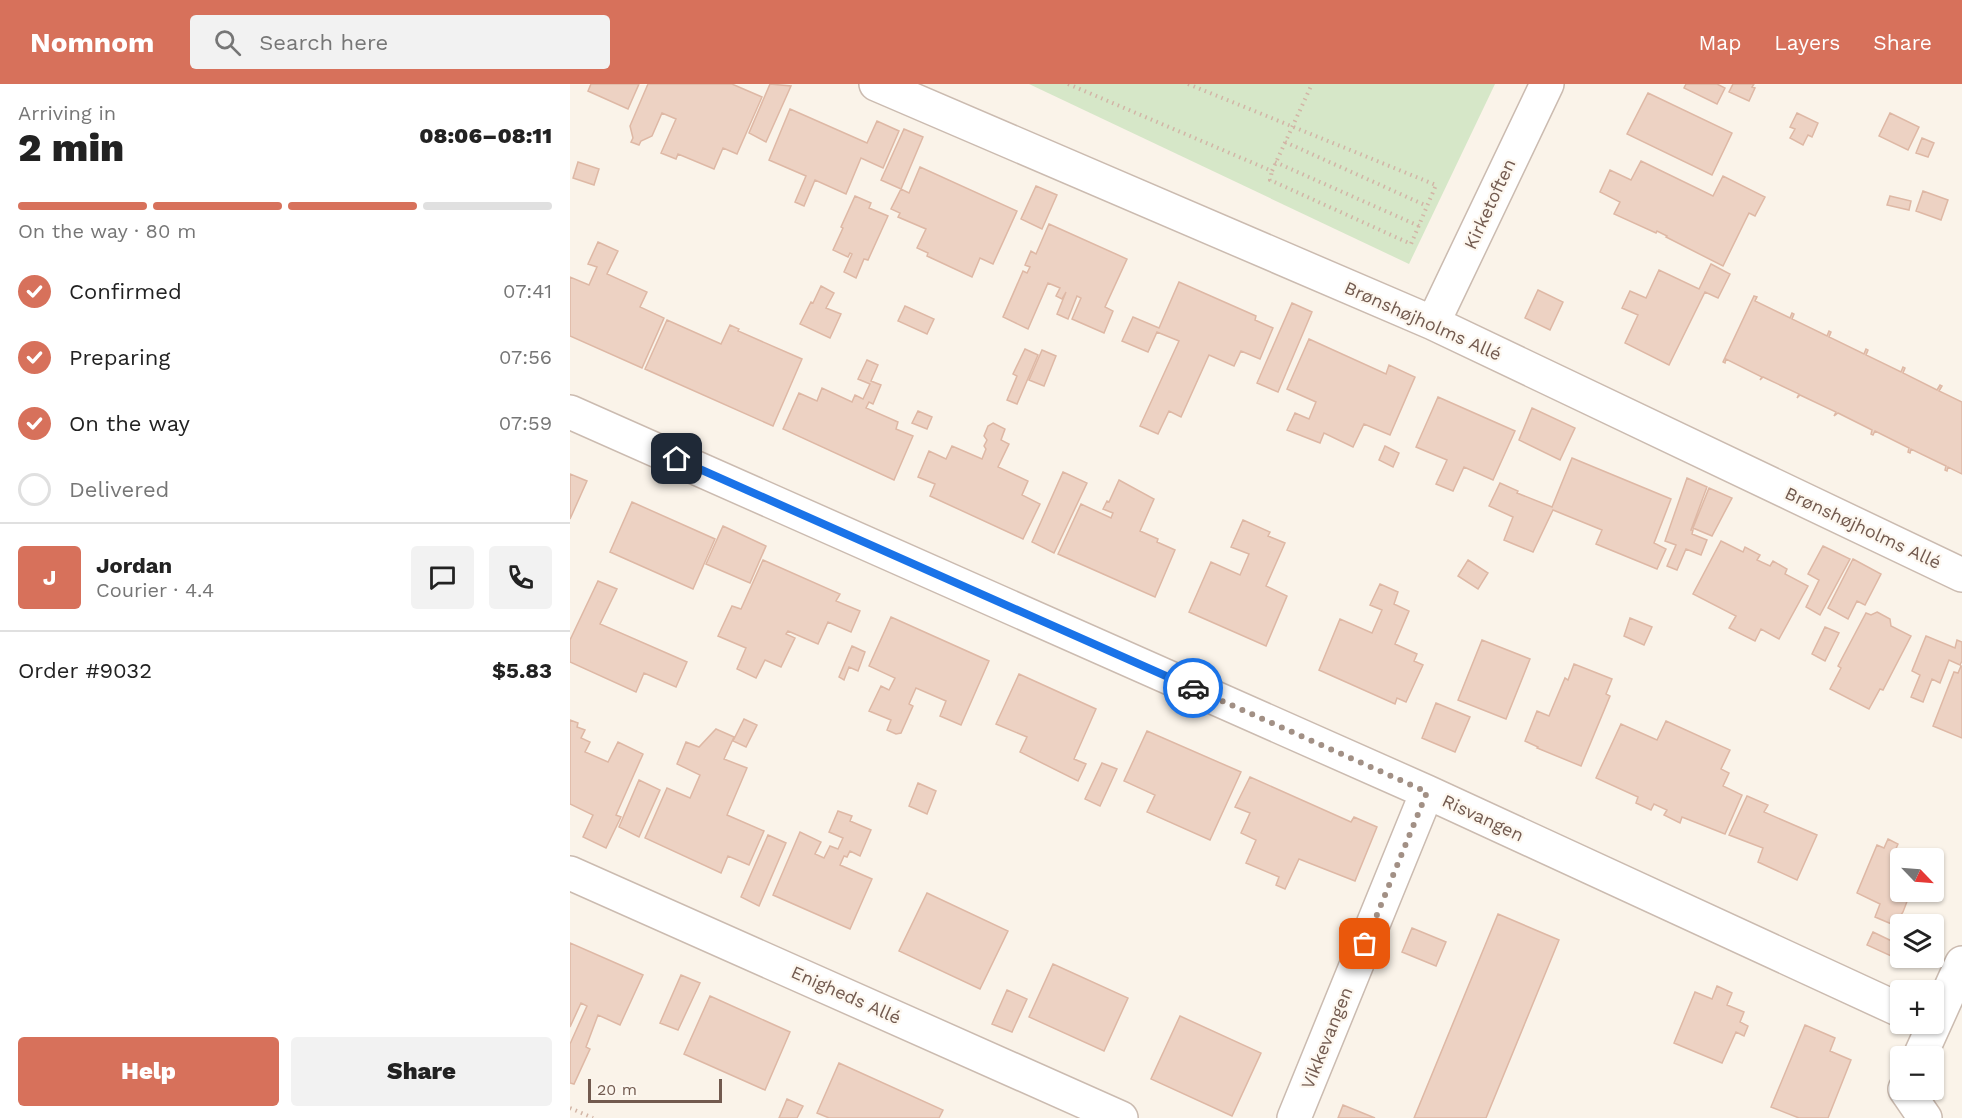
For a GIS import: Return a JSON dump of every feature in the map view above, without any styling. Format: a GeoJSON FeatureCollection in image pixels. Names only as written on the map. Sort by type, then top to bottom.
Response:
{"type":"FeatureCollection","features":[{"type":"Feature","properties":{"kind":"street","name":"Brønshøjholms Allé"},"geometry":{"type":"LineString","coordinates":[[876,84],[1433,323],[1962,575]]}},
{"type":"Feature","properties":{"kind":"street","name":"Kirketoften"},"geometry":{"type":"LineString","coordinates":[[1433,323],[1546,84]]}},
{"type":"Feature","properties":{"kind":"street","name":"Risvangen"},"geometry":{"type":"LineString","coordinates":[[570,412],[1427,792],[1890,1005]]}},
{"type":"Feature","properties":{"kind":"street","name":"Vikkevangen"},"geometry":{"type":"LineString","coordinates":[[1294,1118],[1427,792]]}},
{"type":"Feature","properties":{"kind":"street","name":"Enigheds Allé"},"geometry":{"type":"LineString","coordinates":[[570,873],[1121,1118]]}},
{"type":"Feature","properties":{"kind":"street"},"geometry":{"type":"LineString","coordinates":[[1944,998],[1962,963]]}},
{"type":"Feature","properties":{"kind":"street"},"geometry":{"type":"LineString","coordinates":[[1893,1118],[1900,1100]]}},
{"type":"Feature","properties":{"kind":"street"},"geometry":{"type":"LineString","coordinates":[[1913,1100],[1925,1118]]}},
{"type":"Feature","properties":{"kind":"path"},"geometry":{"type":"LineString","coordinates":[[1068,84],[1272,171]]}},
{"type":"Feature","properties":{"kind":"path"},"geometry":{"type":"LineString","coordinates":[[1086,92],[1090,84]]}},
{"type":"Feature","properties":{"kind":"path"},"geometry":{"type":"LineString","coordinates":[[1188,84],[1292,126],[1436,186],[1411,244],[1270,180],[1275,162],[1285,142],[1292,126],[1312,84]]}},
{"type":"Feature","properties":{"kind":"path"},"geometry":{"type":"LineString","coordinates":[[1285,142],[1427,206]]}},
{"type":"Feature","properties":{"kind":"path"},"geometry":{"type":"LineString","coordinates":[[1275,162],[1419,226]]}},
{"type":"Feature","properties":{"kind":"path"},"geometry":{"type":"LineString","coordinates":[[570,1108],[593,1118]]}},
{"type":"Feature","properties":{"kind":"green space"},"geometry":{"type":"Polygon","coordinates":[[[1029,84],[1495,84],[1409,264],[1029,84]]]}},
{"type":"Feature","properties":{"kind":"building"},"geometry":{"type":"Polygon","coordinates":[[[591,84],[639,84],[628,109],[588,91],[591,84]]]}},
{"type":"Feature","properties":{"kind":"building"},"geometry":{"type":"Polygon","coordinates":[[[648,84],[732,84],[762,97],[737,154],[723,148],[714,169],[678,154],[676,159],[661,153],[676,119],[662,113],[652,136],[641,141],[639,145],[631,142],[633,138],[630,126],[648,84]]]}},
{"type":"Feature","properties":{"kind":"building"},"geometry":{"type":"Polygon","coordinates":[[[770,84],[791,86],[766,142],[749,133],[770,84]]]}},
{"type":"Feature","properties":{"kind":"building"},"geometry":{"type":"Polygon","coordinates":[[[1686,84],[1717,84],[1725,88],[1717,104],[1684,88],[1686,84]]]}},
{"type":"Feature","properties":{"kind":"building"},"geometry":{"type":"Polygon","coordinates":[[[1733,84],[1754,84],[1752,87],[1755,88],[1749,101],[1729,92],[1733,84]]]}},
{"type":"Feature","properties":{"kind":"building"},"geometry":{"type":"Polygon","coordinates":[[[1648,93],[1732,133],[1712,175],[1627,134],[1648,93]]]}},
{"type":"Feature","properties":{"kind":"building"},"geometry":{"type":"Polygon","coordinates":[[[790,109],[867,143],[877,121],[899,131],[883,168],[861,158],[846,194],[815,180],[804,206],[795,202],[806,176],[769,160],[790,109]]]}},
{"type":"Feature","properties":{"kind":"building"},"geometry":{"type":"Polygon","coordinates":[[[1797,113],[1818,123],[1812,137],[1808,135],[1803,145],[1790,138],[1795,129],[1790,127],[1797,113]]]}},
{"type":"Feature","properties":{"kind":"building"},"geometry":{"type":"Polygon","coordinates":[[[1890,113],[1919,127],[1908,150],[1879,136],[1890,113]]]}},
{"type":"Feature","properties":{"kind":"building"},"geometry":{"type":"Polygon","coordinates":[[[904,129],[923,137],[901,189],[881,180],[904,129]]]}},
{"type":"Feature","properties":{"kind":"building"},"geometry":{"type":"Polygon","coordinates":[[[1922,138],[1934,143],[1928,157],[1916,153],[1922,138]]]}},
{"type":"Feature","properties":{"kind":"building"},"geometry":{"type":"Polygon","coordinates":[[[1641,161],[1713,196],[1723,176],[1765,197],[1755,216],[1749,213],[1723,266],[1657,231],[1656,233],[1614,214],[1620,202],[1600,192],[1610,170],[1631,180],[1641,161]]]}},
{"type":"Feature","properties":{"kind":"building"},"geometry":{"type":"Polygon","coordinates":[[[578,162],[599,169],[594,185],[573,178],[578,162]]]}},
{"type":"Feature","properties":{"kind":"building"},"geometry":{"type":"Polygon","coordinates":[[[920,167],[1017,211],[993,264],[980,258],[972,277],[927,256],[928,253],[917,248],[926,229],[898,217],[900,213],[891,209],[901,189],[909,193],[920,167]]]}},
{"type":"Feature","properties":{"kind":"building"},"geometry":{"type":"Polygon","coordinates":[[[1036,186],[1057,195],[1042,229],[1021,219],[1036,186]]]}},
{"type":"Feature","properties":{"kind":"building"},"geometry":{"type":"Polygon","coordinates":[[[1923,191],[1948,200],[1941,220],[1916,211],[1923,191]]]}},
{"type":"Feature","properties":{"kind":"building"},"geometry":{"type":"Polygon","coordinates":[[[855,196],[871,203],[869,208],[888,216],[868,260],[864,259],[856,278],[844,272],[852,254],[850,253],[848,257],[833,250],[855,196]]]}},
{"type":"Feature","properties":{"kind":"building"},"geometry":{"type":"Polygon","coordinates":[[[1890,196],[1911,201],[1909,210],[1887,205],[1890,196]]]}},
{"type":"Feature","properties":{"kind":"building"},"geometry":{"type":"Polygon","coordinates":[[[1049,224],[1127,259],[1105,307],[1113,311],[1104,333],[1072,319],[1081,298],[1077,296],[1068,319],[1057,314],[1066,292],[1062,299],[1056,296],[1060,288],[1048,283],[1028,329],[1003,317],[1023,271],[1027,273],[1030,267],[1025,265],[1031,251],[1036,254],[1049,224]]]}},
{"type":"Feature","properties":{"kind":"building"},"geometry":{"type":"Polygon","coordinates":[[[598,242],[618,251],[607,274],[647,292],[640,307],[664,318],[642,368],[570,336],[570,277],[589,285],[597,267],[588,264],[598,242]]]}},
{"type":"Feature","properties":{"kind":"building"},"geometry":{"type":"Polygon","coordinates":[[[1711,264],[1730,274],[1718,298],[1705,292],[1669,365],[1625,343],[1638,315],[1622,308],[1630,291],[1646,298],[1659,270],[1699,289],[1711,264]]]}},
{"type":"Feature","properties":{"kind":"building"},"geometry":{"type":"Polygon","coordinates":[[[1179,282],[1256,316],[1255,320],[1273,328],[1260,359],[1241,351],[1234,366],[1209,355],[1181,417],[1169,411],[1158,434],[1140,426],[1179,341],[1157,332],[1148,352],[1122,341],[1133,317],[1159,328],[1179,282]]]}},
{"type":"Feature","properties":{"kind":"building"},"geometry":{"type":"Polygon","coordinates":[[[821,286],[834,293],[826,308],[841,314],[830,338],[800,324],[821,286]]]}},
{"type":"Feature","properties":{"kind":"building"},"geometry":{"type":"Polygon","coordinates":[[[1538,290],[1563,302],[1550,330],[1525,318],[1538,290]]]}},
{"type":"Feature","properties":{"kind":"building"},"geometry":{"type":"Polygon","coordinates":[[[1754,296],[1757,297],[1755,301],[1790,318],[1792,313],[1794,314],[1792,319],[1827,336],[1829,331],[1831,332],[1829,337],[1864,354],[1866,349],[1868,350],[1866,355],[1901,372],[1903,367],[1905,368],[1903,373],[1937,390],[1940,385],[1942,386],[1939,391],[1962,402],[1962,474],[1948,467],[1947,471],[1946,466],[1911,449],[1910,453],[1909,448],[1875,431],[1873,435],[1872,430],[1838,413],[1834,416],[1836,412],[1800,395],[1797,398],[1799,394],[1763,377],[1760,380],[1762,377],[1726,359],[1725,363],[1723,362],[1754,296]]]}},
{"type":"Feature","properties":{"kind":"building"},"geometry":{"type":"Polygon","coordinates":[[[1292,303],[1312,312],[1278,392],[1257,383],[1292,303]]]}},
{"type":"Feature","properties":{"kind":"building"},"geometry":{"type":"Polygon","coordinates":[[[905,306],[934,319],[927,334],[898,321],[905,306]]]}},
{"type":"Feature","properties":{"kind":"building"},"geometry":{"type":"Polygon","coordinates":[[[667,320],[721,344],[730,325],[739,329],[738,331],[802,359],[773,426],[645,369],[667,320]]]}},
{"type":"Feature","properties":{"kind":"building"},"geometry":{"type":"Polygon","coordinates":[[[1309,339],[1386,374],[1389,365],[1415,377],[1390,435],[1364,424],[1353,447],[1324,433],[1320,443],[1287,430],[1295,413],[1309,419],[1316,402],[1287,389],[1309,339]]]}},
{"type":"Feature","properties":{"kind":"building"},"geometry":{"type":"Polygon","coordinates":[[[1025,349],[1038,355],[1017,404],[1007,400],[1017,376],[1013,374],[1025,349]]]}},
{"type":"Feature","properties":{"kind":"building"},"geometry":{"type":"Polygon","coordinates":[[[1042,350],[1056,356],[1044,386],[1029,380],[1042,350]]]}},
{"type":"Feature","properties":{"kind":"building"},"geometry":{"type":"Polygon","coordinates":[[[867,360],[878,365],[871,381],[881,385],[873,404],[869,402],[866,408],[898,422],[896,429],[913,436],[894,480],[783,429],[799,393],[817,401],[822,388],[852,402],[855,395],[863,399],[870,384],[858,379],[867,360]]]}},
{"type":"Feature","properties":{"kind":"building"},"geometry":{"type":"Polygon","coordinates":[[[1438,397],[1515,431],[1493,480],[1464,467],[1453,491],[1436,484],[1447,460],[1416,447],[1438,397]]]}},
{"type":"Feature","properties":{"kind":"building"},"geometry":{"type":"Polygon","coordinates":[[[1532,408],[1575,428],[1560,460],[1519,440],[1532,408]]]}},
{"type":"Feature","properties":{"kind":"building"},"geometry":{"type":"Polygon","coordinates":[[[918,411],[932,417],[927,429],[912,423],[918,411]]]}},
{"type":"Feature","properties":{"kind":"building"},"geometry":{"type":"Polygon","coordinates":[[[993,423],[1005,429],[1001,440],[1009,444],[998,467],[1028,481],[1022,495],[1040,504],[1023,539],[930,496],[935,484],[918,477],[929,451],[946,459],[952,446],[982,459],[987,440],[984,436],[988,426],[993,423]]]}},
{"type":"Feature","properties":{"kind":"building"},"geometry":{"type":"Polygon","coordinates":[[[1385,446],[1399,453],[1393,467],[1379,460],[1385,446]]]}},
{"type":"Feature","properties":{"kind":"building"},"geometry":{"type":"Polygon","coordinates":[[[1572,458],[1671,499],[1654,543],[1666,549],[1657,569],[1596,544],[1602,530],[1553,510],[1533,552],[1504,540],[1513,517],[1489,506],[1500,483],[1518,491],[1517,493],[1552,507],[1572,458]]]}},
{"type":"Feature","properties":{"kind":"building"},"geometry":{"type":"Polygon","coordinates":[[[1063,472],[1087,483],[1054,553],[1032,542],[1063,472]]]}},
{"type":"Feature","properties":{"kind":"building"},"geometry":{"type":"Polygon","coordinates":[[[570,474],[587,481],[570,519],[570,474]]]}},
{"type":"Feature","properties":{"kind":"building"},"geometry":{"type":"Polygon","coordinates":[[[1687,478],[1707,487],[1691,530],[1693,530],[1692,534],[1707,540],[1701,555],[1686,549],[1677,570],[1667,566],[1676,545],[1665,541],[1687,478]]]}},
{"type":"Feature","properties":{"kind":"building"},"geometry":{"type":"Polygon","coordinates":[[[1119,480],[1154,499],[1140,531],[1175,550],[1155,597],[1058,554],[1081,504],[1111,518],[1113,513],[1103,509],[1107,501],[1109,502],[1119,480]]]}},
{"type":"Feature","properties":{"kind":"building"},"geometry":{"type":"Polygon","coordinates":[[[1709,488],[1732,498],[1712,536],[1693,528],[1709,488]]]}},
{"type":"Feature","properties":{"kind":"building"},"geometry":{"type":"Polygon","coordinates":[[[632,502],[715,539],[693,589],[610,552],[632,502]]]}},
{"type":"Feature","properties":{"kind":"building"},"geometry":{"type":"Polygon","coordinates":[[[1243,520],[1270,532],[1268,536],[1285,543],[1266,586],[1287,596],[1266,646],[1189,612],[1211,562],[1240,575],[1249,554],[1231,547],[1243,520]]]}},
{"type":"Feature","properties":{"kind":"building"},"geometry":{"type":"Polygon","coordinates":[[[723,526],[766,546],[750,583],[706,564],[723,526]]]}},
{"type":"Feature","properties":{"kind":"building"},"geometry":{"type":"Polygon","coordinates":[[[1721,541],[1743,552],[1745,547],[1760,555],[1757,560],[1770,566],[1773,561],[1787,569],[1785,574],[1808,586],[1779,639],[1761,629],[1755,641],[1729,628],[1736,616],[1693,594],[1721,541]]]}},
{"type":"Feature","properties":{"kind":"building"},"geometry":{"type":"Polygon","coordinates":[[[1823,546],[1850,559],[1820,615],[1806,607],[1819,580],[1808,574],[1823,546]]]}},
{"type":"Feature","properties":{"kind":"building"},"geometry":{"type":"Polygon","coordinates":[[[1853,559],[1881,574],[1865,605],[1857,601],[1848,619],[1828,608],[1853,559]]]}},
{"type":"Feature","properties":{"kind":"building"},"geometry":{"type":"Polygon","coordinates":[[[763,560],[840,594],[836,601],[860,611],[851,632],[828,622],[818,644],[788,631],[786,634],[795,638],[781,667],[765,660],[756,678],[737,669],[746,648],[718,636],[732,606],[741,609],[763,560]]]}},
{"type":"Feature","properties":{"kind":"building"},"geometry":{"type":"Polygon","coordinates":[[[1468,560],[1488,573],[1478,589],[1458,576],[1468,560]]]}},
{"type":"Feature","properties":{"kind":"building"},"geometry":{"type":"Polygon","coordinates":[[[598,581],[617,589],[600,624],[687,662],[676,687],[644,673],[636,692],[570,662],[570,640],[598,581]]]}},
{"type":"Feature","properties":{"kind":"building"},"geometry":{"type":"Polygon","coordinates":[[[1380,584],[1398,592],[1394,604],[1409,611],[1395,644],[1417,654],[1414,661],[1423,665],[1406,702],[1397,698],[1395,704],[1319,670],[1340,619],[1372,633],[1382,610],[1370,605],[1380,584]]]}},
{"type":"Feature","properties":{"kind":"building"},"geometry":{"type":"Polygon","coordinates":[[[1877,612],[1890,619],[1891,626],[1911,636],[1883,690],[1880,689],[1869,709],[1830,689],[1841,668],[1838,666],[1866,613],[1871,615],[1877,612]]]}},
{"type":"Feature","properties":{"kind":"building"},"geometry":{"type":"Polygon","coordinates":[[[891,617],[989,661],[961,725],[940,716],[946,701],[916,688],[909,704],[913,706],[901,733],[896,734],[887,730],[891,720],[869,711],[881,686],[889,690],[895,678],[869,666],[891,617]]]}},
{"type":"Feature","properties":{"kind":"building"},"geometry":{"type":"Polygon","coordinates":[[[1630,618],[1652,627],[1644,645],[1624,636],[1630,618]]]}},
{"type":"Feature","properties":{"kind":"building"},"geometry":{"type":"Polygon","coordinates":[[[1825,627],[1839,633],[1825,661],[1812,654],[1825,627]]]}},
{"type":"Feature","properties":{"kind":"building"},"geometry":{"type":"Polygon","coordinates":[[[1926,636],[1955,648],[1957,640],[1962,642],[1962,661],[1960,665],[1949,660],[1940,683],[1932,679],[1923,702],[1911,697],[1920,675],[1912,671],[1926,636]]]}},
{"type":"Feature","properties":{"kind":"building"},"geometry":{"type":"Polygon","coordinates":[[[1482,640],[1530,659],[1506,719],[1458,700],[1482,640]]]}},
{"type":"Feature","properties":{"kind":"building"},"geometry":{"type":"Polygon","coordinates":[[[852,646],[865,652],[858,671],[849,667],[844,680],[839,677],[852,646]]]}},
{"type":"Feature","properties":{"kind":"building"},"geometry":{"type":"Polygon","coordinates":[[[1574,664],[1612,679],[1606,694],[1610,696],[1581,766],[1525,741],[1537,711],[1549,716],[1565,678],[1568,680],[1574,664]]]}},
{"type":"Feature","properties":{"kind":"building"},"geometry":{"type":"Polygon","coordinates":[[[1961,666],[1962,738],[1933,726],[1954,672],[1958,673],[1961,666]]]}},
{"type":"Feature","properties":{"kind":"building"},"geometry":{"type":"Polygon","coordinates":[[[1019,674],[1096,709],[1074,759],[1086,764],[1078,781],[1020,752],[1027,737],[996,724],[1019,674]]]}},
{"type":"Feature","properties":{"kind":"building"},"geometry":{"type":"Polygon","coordinates":[[[1436,703],[1470,717],[1455,752],[1422,738],[1436,703]]]}},
{"type":"Feature","properties":{"kind":"building"},"geometry":{"type":"Polygon","coordinates":[[[744,719],[757,725],[746,747],[733,741],[744,719]]]}},
{"type":"Feature","properties":{"kind":"building"},"geometry":{"type":"Polygon","coordinates":[[[570,720],[578,723],[577,727],[585,730],[581,738],[590,742],[585,752],[608,762],[618,742],[643,754],[616,815],[621,817],[606,848],[583,837],[593,815],[570,804],[570,720]]]}},
{"type":"Feature","properties":{"kind":"building"},"geometry":{"type":"Polygon","coordinates":[[[1666,721],[1730,750],[1721,769],[1729,773],[1723,786],[1742,795],[1725,834],[1682,817],[1680,823],[1664,815],[1667,810],[1654,804],[1651,810],[1636,803],[1638,797],[1596,778],[1621,724],[1657,740],[1666,721]]]}},
{"type":"Feature","properties":{"kind":"building"},"geometry":{"type":"Polygon","coordinates":[[[716,729],[734,737],[724,759],[747,768],[727,815],[764,831],[749,865],[728,856],[721,873],[645,838],[667,788],[690,798],[700,775],[677,764],[686,742],[699,747],[716,729]]]}},
{"type":"Feature","properties":{"kind":"building"},"geometry":{"type":"Polygon","coordinates":[[[1147,731],[1241,772],[1210,840],[1147,812],[1155,795],[1124,781],[1147,731]]]}},
{"type":"Feature","properties":{"kind":"building"},"geometry":{"type":"Polygon","coordinates":[[[1102,763],[1117,769],[1100,806],[1085,799],[1102,763]]]}},
{"type":"Feature","properties":{"kind":"building"},"geometry":{"type":"Polygon","coordinates":[[[1250,777],[1351,822],[1354,817],[1377,827],[1355,881],[1299,859],[1285,889],[1276,885],[1279,877],[1246,863],[1256,840],[1241,833],[1250,813],[1235,807],[1250,777]]]}},
{"type":"Feature","properties":{"kind":"building"},"geometry":{"type":"Polygon","coordinates":[[[639,780],[660,790],[639,837],[619,827],[639,780]]]}},
{"type":"Feature","properties":{"kind":"building"},"geometry":{"type":"Polygon","coordinates":[[[918,783],[936,791],[927,814],[909,806],[918,783]]]}},
{"type":"Feature","properties":{"kind":"building"},"geometry":{"type":"Polygon","coordinates":[[[1747,796],[1768,805],[1764,812],[1817,835],[1797,880],[1758,862],[1763,848],[1729,835],[1747,796]]]}},
{"type":"Feature","properties":{"kind":"building"},"geometry":{"type":"Polygon","coordinates":[[[838,811],[852,816],[850,821],[871,830],[860,856],[850,851],[847,857],[844,856],[840,865],[872,879],[850,929],[773,895],[800,832],[821,842],[815,854],[824,858],[830,846],[838,849],[843,838],[829,832],[838,811]]]}},
{"type":"Feature","properties":{"kind":"building"},"geometry":{"type":"Polygon","coordinates":[[[768,835],[786,843],[759,906],[741,897],[768,835]]]}},
{"type":"Feature","properties":{"kind":"building"},"geometry":{"type":"Polygon","coordinates":[[[1888,839],[1898,844],[1896,848],[1890,848],[1890,902],[1907,902],[1902,914],[1890,914],[1890,923],[1875,917],[1880,904],[1857,893],[1877,845],[1884,848],[1888,839]]]}},
{"type":"Feature","properties":{"kind":"building"},"geometry":{"type":"Polygon","coordinates":[[[927,893],[1008,931],[980,989],[899,951],[927,893]]]}},
{"type":"Feature","properties":{"kind":"building"},"geometry":{"type":"Polygon","coordinates":[[[1498,914],[1559,940],[1486,1118],[1414,1118],[1498,914]]]}},
{"type":"Feature","properties":{"kind":"building"},"geometry":{"type":"Polygon","coordinates":[[[1412,928],[1446,942],[1436,966],[1402,952],[1412,928]]]}},
{"type":"Feature","properties":{"kind":"building"},"geometry":{"type":"Polygon","coordinates":[[[1873,932],[1890,940],[1890,956],[1867,945],[1873,932]]]}},
{"type":"Feature","properties":{"kind":"building"},"geometry":{"type":"Polygon","coordinates":[[[570,943],[643,975],[620,1025],[598,1015],[586,1047],[590,1049],[574,1084],[570,1083],[570,1044],[587,1006],[581,1003],[570,1027],[570,943]]]}},
{"type":"Feature","properties":{"kind":"building"},"geometry":{"type":"Polygon","coordinates":[[[1053,964],[1128,998],[1104,1051],[1029,1017],[1053,964]]]}},
{"type":"Feature","properties":{"kind":"building"},"geometry":{"type":"Polygon","coordinates":[[[681,975],[700,983],[678,1030],[660,1023],[681,975]]]}},
{"type":"Feature","properties":{"kind":"building"},"geometry":{"type":"Polygon","coordinates":[[[1717,986],[1732,993],[1727,1005],[1744,1012],[1740,1022],[1748,1026],[1744,1036],[1736,1032],[1722,1063],[1674,1043],[1695,992],[1712,999],[1717,986]]]}},
{"type":"Feature","properties":{"kind":"building"},"geometry":{"type":"Polygon","coordinates":[[[1007,990],[1027,999],[1012,1032],[992,1024],[1007,990]]]}},
{"type":"Feature","properties":{"kind":"building"},"geometry":{"type":"Polygon","coordinates":[[[710,996],[790,1032],[765,1090],[684,1054],[710,996]]]}},
{"type":"Feature","properties":{"kind":"building"},"geometry":{"type":"Polygon","coordinates":[[[1180,1016],[1261,1053],[1232,1116],[1151,1079],[1180,1016]]]}},
{"type":"Feature","properties":{"kind":"building"},"geometry":{"type":"Polygon","coordinates":[[[1805,1025],[1835,1038],[1830,1051],[1851,1060],[1828,1118],[1799,1118],[1771,1107],[1805,1025]]]}},
{"type":"Feature","properties":{"kind":"building"},"geometry":{"type":"Polygon","coordinates":[[[839,1063],[943,1110],[939,1118],[829,1118],[817,1113],[839,1063]]]}},
{"type":"Feature","properties":{"kind":"building"},"geometry":{"type":"Polygon","coordinates":[[[787,1099],[803,1106],[797,1118],[779,1118],[787,1099]]]}},
{"type":"Feature","properties":{"kind":"building"},"geometry":{"type":"Polygon","coordinates":[[[1343,1105],[1375,1118],[1338,1118],[1343,1105]]]}},
{"type":"Feature","properties":{"kind":"way so far"},"geometry":{"type":"LineString","coordinates":[[1193,688],[1427,792],[1365,944]]}},
{"type":"Feature","properties":{"kind":"route"},"geometry":{"type":"LineString","coordinates":[[677,459],[1193,688]]}}]}
